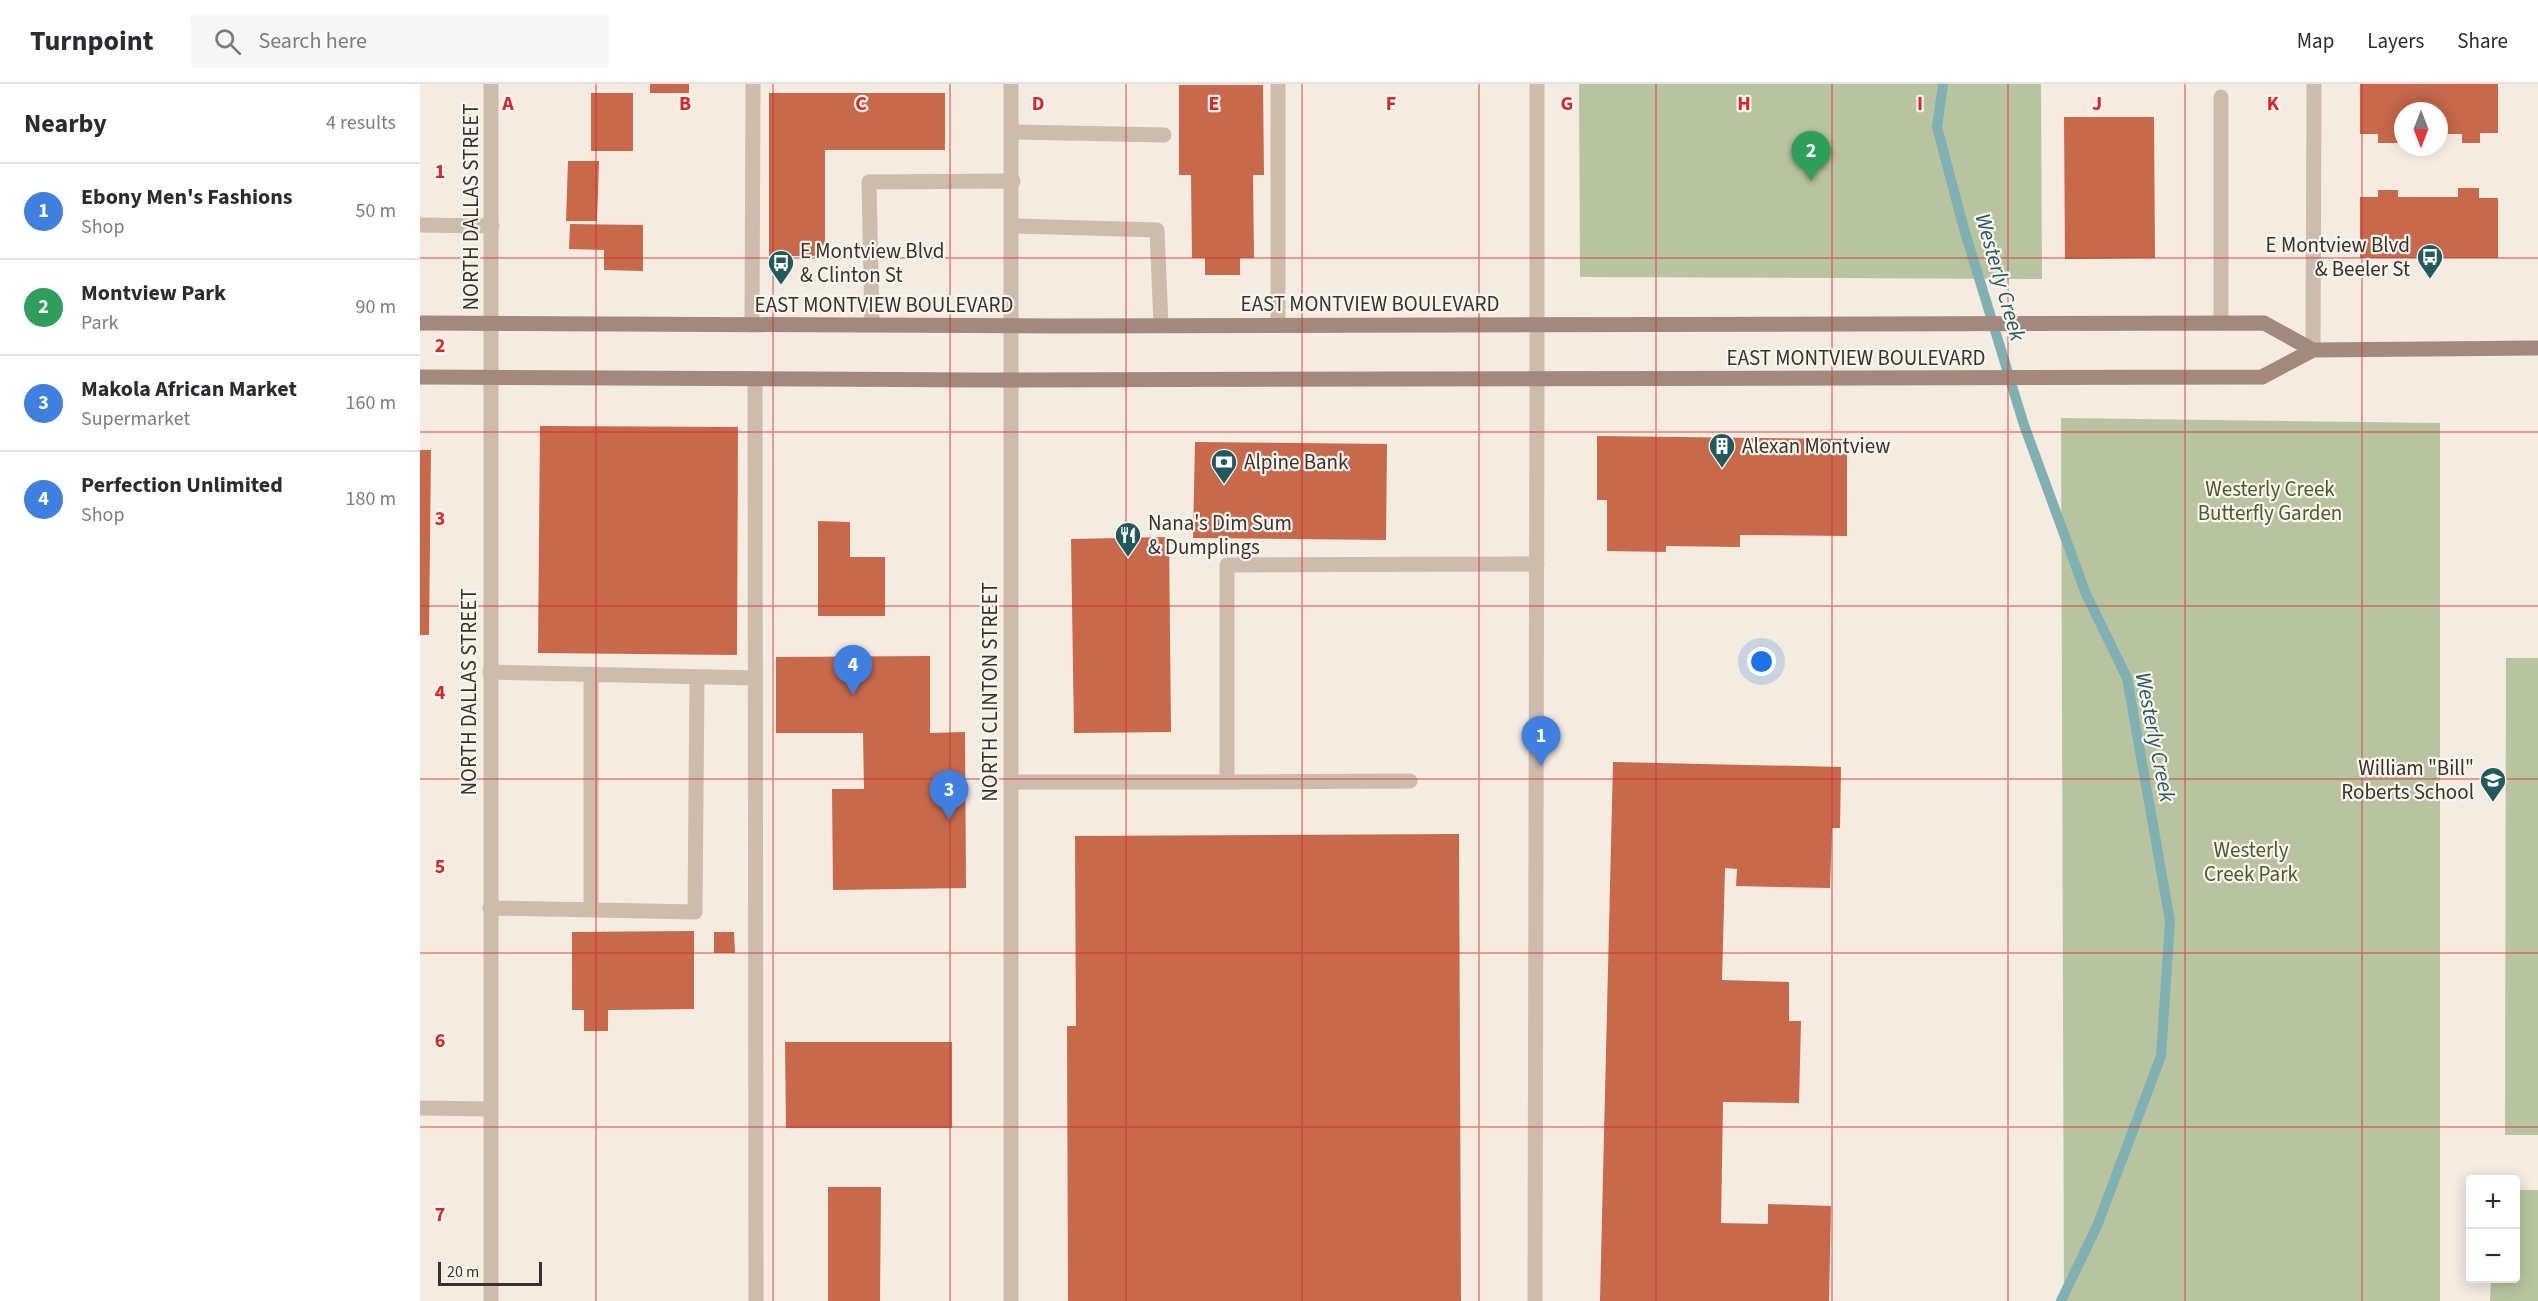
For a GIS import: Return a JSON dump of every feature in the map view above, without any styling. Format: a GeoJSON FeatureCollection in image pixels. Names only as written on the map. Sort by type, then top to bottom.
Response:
{"type":"FeatureCollection","features":[{"type":"Feature","properties":{"kind":"main road","name":"EAST MONTVIEW BOULEVARD"},"geometry":{"type":"LineString","coordinates":[[420,323],[1012,326],[1945,325],[2264,322],[2313,350]]}},
{"type":"Feature","properties":{"kind":"main road","name":"EAST MONTVIEW BOULEVARD"},"geometry":{"type":"LineString","coordinates":[[420,377],[1956,379],[2262,377],[2313,350],[2538,348]]}},
{"type":"Feature","properties":{"kind":"street","name":"NORTH DALLAS STREET"},"geometry":{"type":"LineString","coordinates":[[491,84],[493,323],[489,376],[491,1301]]}},
{"type":"Feature","properties":{"kind":"street"},"geometry":{"type":"LineString","coordinates":[[752,325],[753,84]]}},
{"type":"Feature","properties":{"kind":"street","name":"NORTH CLINTON STREET"},"geometry":{"type":"LineString","coordinates":[[1011,84],[1013,181],[1011,1301]]}},
{"type":"Feature","properties":{"kind":"street"},"geometry":{"type":"LineString","coordinates":[[1278,84],[1278,325]]}},
{"type":"Feature","properties":{"kind":"street"},"geometry":{"type":"LineString","coordinates":[[1535,1301],[1537,84]]}},
{"type":"Feature","properties":{"kind":"street"},"geometry":{"type":"LineString","coordinates":[[2313,350],[2314,84]]}},
{"type":"Feature","properties":{"kind":"street"},"geometry":{"type":"LineString","coordinates":[[2221,97],[2221,322]]}},
{"type":"Feature","properties":{"kind":"street"},"geometry":{"type":"LineString","coordinates":[[1012,132],[1164,135]]}},
{"type":"Feature","properties":{"kind":"street"},"geometry":{"type":"LineString","coordinates":[[872,324],[869,182],[1013,181]]}},
{"type":"Feature","properties":{"kind":"street"},"geometry":{"type":"LineString","coordinates":[[420,225],[492,226]]}},
{"type":"Feature","properties":{"kind":"street"},"geometry":{"type":"LineString","coordinates":[[1012,226],[1157,230],[1161,325]]}},
{"type":"Feature","properties":{"kind":"street"},"geometry":{"type":"LineString","coordinates":[[755,379],[756,1301]]}},
{"type":"Feature","properties":{"kind":"street"},"geometry":{"type":"LineString","coordinates":[[1227,782],[1227,565],[1537,564]]}},
{"type":"Feature","properties":{"kind":"street"},"geometry":{"type":"LineString","coordinates":[[490,672],[755,678]]}},
{"type":"Feature","properties":{"kind":"street"},"geometry":{"type":"LineString","coordinates":[[591,675],[591,909]]}},
{"type":"Feature","properties":{"kind":"street"},"geometry":{"type":"LineString","coordinates":[[489,908],[695,912],[697,678]]}},
{"type":"Feature","properties":{"kind":"street"},"geometry":{"type":"LineString","coordinates":[[1011,782],[1410,781]]}},
{"type":"Feature","properties":{"kind":"street"},"geometry":{"type":"LineString","coordinates":[[420,1108],[489,1108]]}},
{"type":"Feature","properties":{"kind":"green space"},"geometry":{"type":"Polygon","coordinates":[[[1579,84],[2041,84],[2042,279],[1580,277],[1579,84]]]}},
{"type":"Feature","properties":{"kind":"green space","name":"Westerly Creek Park"},"geometry":{"type":"Polygon","coordinates":[[[2061,418],[2440,423],[2440,1301],[2064,1301],[2061,418]]]}},
{"type":"Feature","properties":{"kind":"green space"},"geometry":{"type":"Polygon","coordinates":[[[2506,658],[2538,658],[2538,1135],[2505,1135],[2506,658]]]}},
{"type":"Feature","properties":{"kind":"green space"},"geometry":{"type":"Polygon","coordinates":[[[2520,1190],[2538,1190],[2538,1301],[2490,1301],[2491,1283],[2520,1283],[2520,1190]]]}},
{"type":"Feature","properties":{"kind":"building"},"geometry":{"type":"Polygon","coordinates":[[[650,84],[689,84],[689,93],[650,93],[650,84]]]}},
{"type":"Feature","properties":{"kind":"building"},"geometry":{"type":"Polygon","coordinates":[[[2360,84],[2498,84],[2498,133],[2480,133],[2480,143],[2462,143],[2462,134],[2448,134],[2448,102],[2394,102],[2394,143],[2378,143],[2378,134],[2360,134],[2360,84]]]}},
{"type":"Feature","properties":{"kind":"building"},"geometry":{"type":"Polygon","coordinates":[[[1179,85],[1263,85],[1264,175],[1253,175],[1254,258],[1240,258],[1240,275],[1205,275],[1205,258],[1192,258],[1191,175],[1179,175],[1179,85]]]}},
{"type":"Feature","properties":{"kind":"building"},"geometry":{"type":"Polygon","coordinates":[[[591,93],[633,93],[633,151],[591,151],[591,93]]]}},
{"type":"Feature","properties":{"kind":"building"},"geometry":{"type":"Polygon","coordinates":[[[769,93],[945,93],[945,150],[825,150],[825,256],[769,256],[769,93]]]}},
{"type":"Feature","properties":{"kind":"building"},"geometry":{"type":"Polygon","coordinates":[[[2064,117],[2154,117],[2155,258],[2065,259],[2064,117]]]}},
{"type":"Feature","properties":{"kind":"building"},"geometry":{"type":"Polygon","coordinates":[[[568,161],[599,161],[597,221],[566,221],[568,161]]]}},
{"type":"Feature","properties":{"kind":"building"},"geometry":{"type":"Polygon","coordinates":[[[2458,188],[2479,188],[2479,198],[2498,198],[2498,258],[2360,258],[2360,197],[2378,197],[2378,190],[2398,190],[2398,197],[2458,197],[2458,188]]]}},
{"type":"Feature","properties":{"kind":"building"},"geometry":{"type":"Polygon","coordinates":[[[570,224],[643,225],[643,271],[604,270],[604,250],[569,249],[570,224]]]}},
{"type":"Feature","properties":{"kind":"building"},"geometry":{"type":"Polygon","coordinates":[[[540,426],[738,427],[737,655],[538,653],[540,426]]]}},
{"type":"Feature","properties":{"kind":"building","name":"Alexan Montview"},"geometry":{"type":"Polygon","coordinates":[[[1597,436],[1847,439],[1847,536],[1740,535],[1740,547],[1666,546],[1666,552],[1607,551],[1607,500],[1597,500],[1597,436]]]}},
{"type":"Feature","properties":{"kind":"building"},"geometry":{"type":"Polygon","coordinates":[[[1195,442],[1387,444],[1386,540],[1193,538],[1195,442]]]}},
{"type":"Feature","properties":{"kind":"building"},"geometry":{"type":"Polygon","coordinates":[[[420,450],[431,450],[429,635],[420,635],[420,450]]]}},
{"type":"Feature","properties":{"kind":"building"},"geometry":{"type":"Polygon","coordinates":[[[818,521],[850,522],[850,557],[885,557],[885,616],[818,616],[818,521]]]}},
{"type":"Feature","properties":{"kind":"building"},"geometry":{"type":"Polygon","coordinates":[[[1169,537],[1171,732],[1074,733],[1071,539],[1169,537]]]}},
{"type":"Feature","properties":{"kind":"building"},"geometry":{"type":"Polygon","coordinates":[[[930,656],[930,733],[965,732],[966,888],[833,890],[832,789],[864,789],[863,733],[776,733],[776,657],[930,656]]]}},
{"type":"Feature","properties":{"kind":"building"},"geometry":{"type":"Polygon","coordinates":[[[1613,762],[1841,767],[1840,828],[1832,828],[1830,888],[1736,886],[1737,869],[1725,868],[1722,980],[1789,982],[1789,1021],[1801,1021],[1799,1103],[1723,1102],[1721,1223],[1768,1224],[1768,1204],[1831,1206],[1829,1301],[1600,1301],[1613,762]]]}},
{"type":"Feature","properties":{"kind":"building"},"geometry":{"type":"Polygon","coordinates":[[[1459,834],[1461,1301],[1068,1301],[1067,1026],[1076,1026],[1075,836],[1459,834]]]}},
{"type":"Feature","properties":{"kind":"building"},"geometry":{"type":"Polygon","coordinates":[[[694,931],[694,1009],[608,1010],[608,1031],[584,1031],[584,1010],[572,1010],[572,932],[694,931]]]}},
{"type":"Feature","properties":{"kind":"building"},"geometry":{"type":"Polygon","coordinates":[[[714,932],[734,932],[735,953],[714,953],[714,932]]]}},
{"type":"Feature","properties":{"kind":"building"},"geometry":{"type":"Polygon","coordinates":[[[785,1042],[952,1042],[952,1128],[786,1128],[785,1042]]]}},
{"type":"Feature","properties":{"kind":"building"},"geometry":{"type":"Polygon","coordinates":[[[828,1187],[881,1187],[880,1301],[828,1301],[828,1187]]]}},
{"type":"Feature","properties":{"kind":"waterway","name":"Westerly Creek"},"geometry":{"type":"LineString","coordinates":[[1943,84],[1937,127],[1964,229],[2024,425],[2086,594],[2127,678],[2170,921],[2161,1056],[2097,1226],[2061,1301]]}},
{"type":"Feature","properties":{"kind":"place","name":"Montview Park"},"geometry":{"type":"Point","coordinates":[1811,181]}},
{"type":"Feature","properties":{"kind":"place","name":"E Montview Blvd & Beeler St"},"geometry":{"type":"Point","coordinates":[2430,280]}},
{"type":"Feature","properties":{"kind":"place","name":"E Montview Blvd & Clinton St"},"geometry":{"type":"Point","coordinates":[781,286]}},
{"type":"Feature","properties":{"kind":"place","name":"Alexan Montview"},"geometry":{"type":"Point","coordinates":[1722,469]}},
{"type":"Feature","properties":{"kind":"place","name":"Alpine Bank"},"geometry":{"type":"Point","coordinates":[1224,485]}},
{"type":"Feature","properties":{"kind":"place","name":"Nana's Dim Sum & Dumplings"},"geometry":{"type":"Point","coordinates":[1128,558]}},
{"type":"Feature","properties":{"kind":"place","name":"Perfection Unlimited"},"geometry":{"type":"Point","coordinates":[853,695]}},
{"type":"Feature","properties":{"kind":"place","name":"Ebony Men's Fashions"},"geometry":{"type":"Point","coordinates":[1541,766]}},
{"type":"Feature","properties":{"kind":"place","name":"William \"Bill\" Roberts School"},"geometry":{"type":"Point","coordinates":[2493,803]}},
{"type":"Feature","properties":{"kind":"place","name":"Makola African Market"},"geometry":{"type":"Point","coordinates":[949,820]}},
{"type":"Feature","properties":{"kind":"park label","name":"Westerly Creek Butterfly Garden"},"geometry":{"type":"Point","coordinates":[2270,501]}}]}
